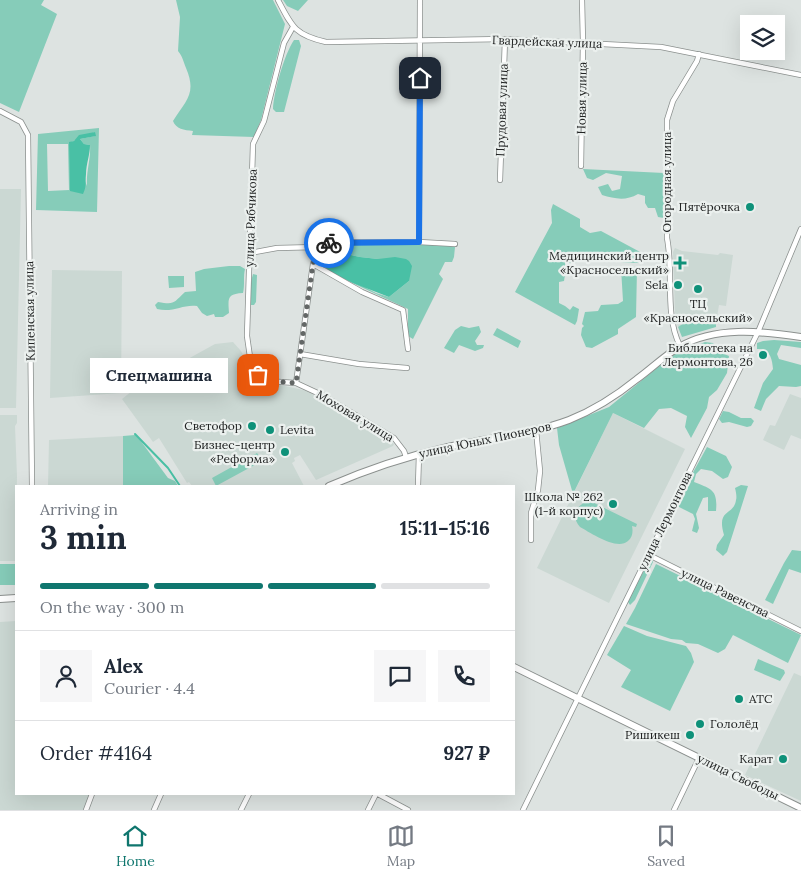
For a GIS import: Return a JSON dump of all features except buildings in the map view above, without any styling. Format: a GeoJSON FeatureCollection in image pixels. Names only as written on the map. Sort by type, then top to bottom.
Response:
{"type":"FeatureCollection","features":[{"type":"Feature","properties":{"kind":"main road","name":"улица Юных Пионеров"},"geometry":{"type":"LineString","coordinates":[[331,485],[368,470],[419,454],[536,430],[568,420],[600,406],[680,346],[706,336],[737,332],[758,332],[801,337]]}},
{"type":"Feature","properties":{"kind":"main road"},"geometry":{"type":"LineString","coordinates":[[0,599],[15,598]]}},
{"type":"Feature","properties":{"kind":"main road","name":"улица Свободы"},"geometry":{"type":"LineString","coordinates":[[515,667],[801,808]]}},
{"type":"Feature","properties":{"kind":"street"},"geometry":{"type":"LineString","coordinates":[[278,0],[293,27]]}},
{"type":"Feature","properties":{"kind":"street"},"geometry":{"type":"LineString","coordinates":[[419,242],[420,0]]}},
{"type":"Feature","properties":{"kind":"street","name":"Новая улица"},"geometry":{"type":"LineString","coordinates":[[580,166],[584,42],[582,0]]}},
{"type":"Feature","properties":{"kind":"street","name":"Гвардейская улица"},"geometry":{"type":"LineString","coordinates":[[293,27],[304,36],[326,42],[505,39],[661,46],[801,75]]}},
{"type":"Feature","properties":{"kind":"street","name":"улица Рябчикова"},"geometry":{"type":"LineString","coordinates":[[293,27],[284,44],[264,121],[253,144],[247,336],[250,357],[258,375],[267,381],[296,383]]}},
{"type":"Feature","properties":{"kind":"street","name":"Прудовая улица"},"geometry":{"type":"LineString","coordinates":[[500,180],[505,39]]}},
{"type":"Feature","properties":{"kind":"street","name":"Огородная улица"},"geometry":{"type":"LineString","coordinates":[[680,346],[673,323],[670,254],[667,238],[667,120],[673,101],[697,61],[699,54]]}},
{"type":"Feature","properties":{"kind":"street","name":"Кипенская улица"},"geometry":{"type":"LineString","coordinates":[[0,111],[21,122],[28,135],[32,485]]}},
{"type":"Feature","properties":{"kind":"street","name":"улица Лермонтова"},"geometry":{"type":"LineString","coordinates":[[523,810],[758,332],[801,229]]}},
{"type":"Feature","properties":{"kind":"street"},"geometry":{"type":"LineString","coordinates":[[250,253],[277,248],[318,247],[332,242],[455,244]]}},
{"type":"Feature","properties":{"kind":"street"},"geometry":{"type":"LineString","coordinates":[[296,383],[313,264],[318,247]]}},
{"type":"Feature","properties":{"kind":"street"},"geometry":{"type":"LineString","coordinates":[[313,264],[362,292],[403,310],[408,349]]}},
{"type":"Feature","properties":{"kind":"street"},"geometry":{"type":"LineString","coordinates":[[300,354],[360,364],[407,368]]}},
{"type":"Feature","properties":{"kind":"street","name":"Моховая улица"},"geometry":{"type":"LineString","coordinates":[[296,383],[355,414],[394,438],[404,451],[406,458]]}},
{"type":"Feature","properties":{"kind":"street"},"geometry":{"type":"LineString","coordinates":[[531,540],[531,513],[538,490],[540,471],[536,430]]}},
{"type":"Feature","properties":{"kind":"street"},"geometry":{"type":"LineString","coordinates":[[418,485],[419,454]]}},
{"type":"Feature","properties":{"kind":"street","name":"улица Равенства"},"geometry":{"type":"LineString","coordinates":[[649,555],[801,631]]}},
{"type":"Feature","properties":{"kind":"street"},"geometry":{"type":"LineString","coordinates":[[674,810],[699,758]]}},
{"type":"Feature","properties":{"kind":"street"},"geometry":{"type":"LineString","coordinates":[[86,810],[92,795]]}},
{"type":"Feature","properties":{"kind":"street"},"geometry":{"type":"LineString","coordinates":[[154,810],[161,795]]}},
{"type":"Feature","properties":{"kind":"street"},"geometry":{"type":"LineString","coordinates":[[241,810],[248,795]]}},
{"type":"Feature","properties":{"kind":"street"},"geometry":{"type":"LineString","coordinates":[[368,810],[376,795]]}},
{"type":"Feature","properties":{"kind":"street"},"geometry":{"type":"LineString","coordinates":[[379,795],[408,810]]}},
{"type":"Feature","properties":{"kind":"shaded area"},"geometry":{"type":"Polygon","coordinates":[[[0,0],[44,0],[41,5],[57,14],[19,112],[0,103],[0,0]]]}},
{"type":"Feature","properties":{"kind":"shaded area"},"geometry":{"type":"Polygon","coordinates":[[[176,0],[273,0],[285,24],[261,120],[254,137],[192,135],[193,131],[181,129],[174,124],[173,121],[186,102],[190,91],[189,77],[178,51],[180,17],[176,0]]]}},
{"type":"Feature","properties":{"kind":"shaded area"},"geometry":{"type":"Polygon","coordinates":[[[283,0],[308,0],[298,11],[287,6],[283,0]]]}},
{"type":"Feature","properties":{"kind":"shaded area"},"geometry":{"type":"Polygon","coordinates":[[[294,40],[299,40],[301,46],[284,112],[276,112],[273,109],[277,83],[294,40]]]}},
{"type":"Feature","properties":{"kind":"shaded area"},"geometry":{"type":"Polygon","coordinates":[[[99,128],[97,212],[36,210],[38,134],[99,128]],[[95,132],[69,143],[87,186],[90,145],[84,144],[80,139],[95,136],[95,132]],[[47,144],[48,191],[69,190],[68,144],[47,144]]]}},
{"type":"Feature","properties":{"kind":"shaded area"},"geometry":{"type":"Polygon","coordinates":[[[95,132],[96,136],[80,139],[84,144],[90,145],[83,194],[70,191],[69,142],[74,141],[79,135],[95,132]]]}},
{"type":"Feature","properties":{"kind":"shaded area"},"geometry":{"type":"Polygon","coordinates":[[[583,169],[664,173],[664,218],[658,217],[655,208],[648,208],[645,203],[645,196],[638,194],[620,199],[602,195],[598,187],[608,184],[612,191],[620,189],[622,176],[606,173],[593,180],[587,178],[583,169]]]}},
{"type":"Feature","properties":{"kind":"shaded area"},"geometry":{"type":"Polygon","coordinates":[[[0,189],[21,189],[16,408],[0,408],[0,189]]]}},
{"type":"Feature","properties":{"kind":"shaded area"},"geometry":{"type":"Polygon","coordinates":[[[553,204],[580,219],[580,227],[590,233],[601,231],[642,253],[643,259],[637,263],[599,258],[599,252],[590,252],[588,261],[567,263],[564,281],[559,282],[559,303],[570,310],[573,306],[579,309],[575,325],[515,292],[552,223],[551,210],[553,204]]]}},
{"type":"Feature","properties":{"kind":"shaded area"},"geometry":{"type":"Polygon","coordinates":[[[422,244],[455,247],[452,262],[445,262],[439,274],[443,279],[413,339],[408,336],[408,309],[331,273],[318,262],[321,251],[332,245],[422,244]],[[337,252],[325,257],[326,267],[376,293],[389,297],[409,281],[378,259],[337,252]]]}},
{"type":"Feature","properties":{"kind":"shaded area"},"geometry":{"type":"Polygon","coordinates":[[[675,248],[682,251],[733,255],[726,306],[719,305],[716,323],[684,323],[678,327],[675,313],[673,252],[675,248]]]}},
{"type":"Feature","properties":{"kind":"shaded area"},"geometry":{"type":"Polygon","coordinates":[[[337,252],[378,259],[395,257],[406,259],[412,266],[409,281],[389,297],[353,283],[328,271],[325,257],[329,253],[337,252]]]}},
{"type":"Feature","properties":{"kind":"shaded area"},"geometry":{"type":"Polygon","coordinates":[[[240,266],[245,269],[244,290],[243,293],[231,296],[229,313],[223,317],[215,317],[214,314],[207,316],[197,306],[168,310],[157,309],[155,305],[158,302],[171,303],[176,301],[185,292],[196,291],[195,272],[240,266]]]}},
{"type":"Feature","properties":{"kind":"shaded area"},"geometry":{"type":"Polygon","coordinates":[[[621,268],[637,269],[636,317],[618,329],[618,334],[592,348],[586,347],[581,335],[585,312],[598,311],[601,305],[618,304],[623,301],[621,268]]]}},
{"type":"Feature","properties":{"kind":"shaded area"},"geometry":{"type":"Polygon","coordinates":[[[52,270],[122,271],[121,393],[50,398],[52,270]]]}},
{"type":"Feature","properties":{"kind":"shaded area"},"geometry":{"type":"Polygon","coordinates":[[[253,274],[257,275],[256,302],[254,305],[251,305],[250,289],[253,274]]]}},
{"type":"Feature","properties":{"kind":"shaded area"},"geometry":{"type":"Polygon","coordinates":[[[168,276],[184,276],[184,287],[169,288],[168,276]]]}},
{"type":"Feature","properties":{"kind":"shaded area"},"geometry":{"type":"Polygon","coordinates":[[[714,322],[716,327],[682,337],[678,327],[684,323],[714,322]]]}},
{"type":"Feature","properties":{"kind":"shaded area"},"geometry":{"type":"Polygon","coordinates":[[[461,326],[469,328],[479,326],[481,332],[475,341],[477,345],[484,345],[483,348],[475,351],[459,345],[454,353],[444,348],[455,330],[461,326]]]}},
{"type":"Feature","properties":{"kind":"shaded area"},"geometry":{"type":"Polygon","coordinates":[[[497,328],[521,341],[518,348],[493,335],[497,328]]]}},
{"type":"Feature","properties":{"kind":"shaded area"},"geometry":{"type":"Polygon","coordinates":[[[774,340],[801,342],[801,348],[781,345],[777,354],[779,359],[801,365],[801,386],[779,386],[766,399],[761,411],[754,408],[763,383],[773,369],[770,355],[768,352],[757,349],[757,343],[774,340]]]}},
{"type":"Feature","properties":{"kind":"shaded area"},"geometry":{"type":"Polygon","coordinates":[[[233,342],[241,351],[262,390],[280,385],[308,391],[318,398],[320,402],[365,424],[394,444],[393,446],[316,480],[300,455],[294,458],[295,461],[292,463],[303,485],[191,485],[189,482],[187,483],[159,438],[153,442],[122,399],[137,387],[215,344],[233,342]]]}},
{"type":"Feature","properties":{"kind":"shaded area"},"geometry":{"type":"Polygon","coordinates":[[[705,342],[713,343],[720,352],[729,356],[727,373],[717,390],[709,397],[707,408],[691,438],[685,427],[687,416],[671,408],[659,409],[644,428],[613,413],[573,494],[559,445],[557,428],[609,407],[673,355],[705,342]]]}},
{"type":"Feature","properties":{"kind":"shaded area"},"geometry":{"type":"Polygon","coordinates":[[[790,394],[801,398],[801,439],[791,435],[784,450],[763,440],[770,425],[775,426],[790,394]]]}},
{"type":"Feature","properties":{"kind":"shaded area"},"geometry":{"type":"Polygon","coordinates":[[[723,411],[741,418],[751,418],[754,421],[751,426],[747,427],[729,422],[722,423],[719,419],[723,411]]]}},
{"type":"Feature","properties":{"kind":"shaded area","name":"Школа № 262 (1-й корпус)"},"geometry":{"type":"Polygon","coordinates":[[[613,413],[685,449],[609,603],[537,568],[613,413]]]}},
{"type":"Feature","properties":{"kind":"shaded area"},"geometry":{"type":"Polygon","coordinates":[[[0,415],[17,415],[15,426],[17,476],[17,485],[15,485],[15,561],[0,561],[0,415]]]}},
{"type":"Feature","properties":{"kind":"shaded area"},"geometry":{"type":"Polygon","coordinates":[[[135,435],[168,478],[175,481],[177,485],[123,485],[123,436],[135,435]]]}},
{"type":"Feature","properties":{"kind":"shaded area"},"geometry":{"type":"Polygon","coordinates":[[[123,436],[123,485],[48,485],[49,440],[123,436]]]}},
{"type":"Feature","properties":{"kind":"shaded area"},"geometry":{"type":"Polygon","coordinates":[[[707,447],[726,456],[732,467],[728,477],[723,479],[712,471],[701,469],[696,474],[694,482],[709,488],[716,498],[716,511],[708,511],[708,497],[703,498],[696,514],[699,528],[697,533],[692,531],[695,519],[693,514],[677,506],[707,447]]]}},
{"type":"Feature","properties":{"kind":"shaded area"},"geometry":{"type":"Polygon","coordinates":[[[257,453],[262,461],[218,485],[216,485],[212,478],[257,453]]]}},
{"type":"Feature","properties":{"kind":"shaded area"},"geometry":{"type":"Polygon","coordinates":[[[741,485],[748,486],[727,552],[723,556],[716,550],[724,535],[722,520],[726,513],[735,505],[735,488],[741,485]]]}},
{"type":"Feature","properties":{"kind":"shaded area"},"geometry":{"type":"Polygon","coordinates":[[[586,502],[592,502],[637,524],[636,527],[632,526],[630,539],[623,544],[611,543],[580,527],[575,516],[579,507],[586,502]]]}},
{"type":"Feature","properties":{"kind":"shaded area"},"geometry":{"type":"Polygon","coordinates":[[[792,550],[801,551],[801,573],[789,569],[773,604],[765,600],[792,550]]]}},
{"type":"Feature","properties":{"kind":"shaded area"},"geometry":{"type":"Polygon","coordinates":[[[650,560],[653,560],[653,562],[635,600],[630,605],[628,599],[650,560]]]}},
{"type":"Feature","properties":{"kind":"shaded area"},"geometry":{"type":"Polygon","coordinates":[[[0,564],[15,564],[15,585],[0,585],[0,564]]]}},
{"type":"Feature","properties":{"kind":"shaded area"},"geometry":{"type":"Polygon","coordinates":[[[656,564],[801,635],[788,663],[733,635],[725,649],[718,653],[698,644],[671,639],[626,624],[656,564]]]}},
{"type":"Feature","properties":{"kind":"shaded area"},"geometry":{"type":"Polygon","coordinates":[[[15,621],[15,795],[91,795],[84,810],[0,810],[0,622],[15,621]]]}},
{"type":"Feature","properties":{"kind":"shaded area"},"geometry":{"type":"Polygon","coordinates":[[[624,626],[647,636],[686,646],[691,653],[694,662],[670,711],[621,687],[631,670],[607,655],[624,626]]]}},
{"type":"Feature","properties":{"kind":"shaded area"},"geometry":{"type":"Polygon","coordinates":[[[758,659],[784,670],[785,673],[780,681],[754,670],[758,659]]]}},
{"type":"Feature","properties":{"kind":"shaded area"},"geometry":{"type":"Polygon","coordinates":[[[794,673],[801,676],[801,801],[745,775],[794,673]]]}},
{"type":"Feature","properties":{"kind":"waterway"},"geometry":{"type":"LineString","coordinates":[[135,434],[168,468],[179,485]]}},
{"type":"Feature","properties":{"kind":"way so far"},"geometry":{"type":"LineString","coordinates":[[258,375],[267,381],[296,383],[313,264],[318,247],[329,243]]}},
{"type":"Feature","properties":{"kind":"place","name":"Пятёрочка"},"geometry":{"type":"Point","coordinates":[750,207]}},
{"type":"Feature","properties":{"kind":"place","name":"Медицинский центр «Красносельский»"},"geometry":{"type":"Point","coordinates":[680,263]}},
{"type":"Feature","properties":{"kind":"place","name":"Sela"},"geometry":{"type":"Point","coordinates":[678,285]}},
{"type":"Feature","properties":{"kind":"place","name":"ТЦ «Красносельский»"},"geometry":{"type":"Point","coordinates":[698,289]}},
{"type":"Feature","properties":{"kind":"place","name":"Библиотека на Лермонтова, 26"},"geometry":{"type":"Point","coordinates":[763,355]}},
{"type":"Feature","properties":{"kind":"place","name":"Спецмашина"},"geometry":{"type":"Point","coordinates":[258,375]}},
{"type":"Feature","properties":{"kind":"place","name":"Светофор"},"geometry":{"type":"Point","coordinates":[252,426]}},
{"type":"Feature","properties":{"kind":"place","name":"Levita"},"geometry":{"type":"Point","coordinates":[270,430]}},
{"type":"Feature","properties":{"kind":"place","name":"Бизнес-центр «Реформа»"},"geometry":{"type":"Point","coordinates":[285,452]}},
{"type":"Feature","properties":{"kind":"place","name":"Школа № 262 (1-й корпус)"},"geometry":{"type":"Point","coordinates":[613,504]}},
{"type":"Feature","properties":{"kind":"place","name":"АТС"},"geometry":{"type":"Point","coordinates":[739,699]}},
{"type":"Feature","properties":{"kind":"place","name":"Гололёд"},"geometry":{"type":"Point","coordinates":[700,724]}},
{"type":"Feature","properties":{"kind":"place","name":"Ришикеш"},"geometry":{"type":"Point","coordinates":[690,735]}},
{"type":"Feature","properties":{"kind":"place","name":"Карат"},"geometry":{"type":"Point","coordinates":[783,759]}},
{"type":"Feature","properties":{"kind":"route"},"geometry":{"type":"LineString","coordinates":[[329,243],[419,242],[420,78]]}}]}
